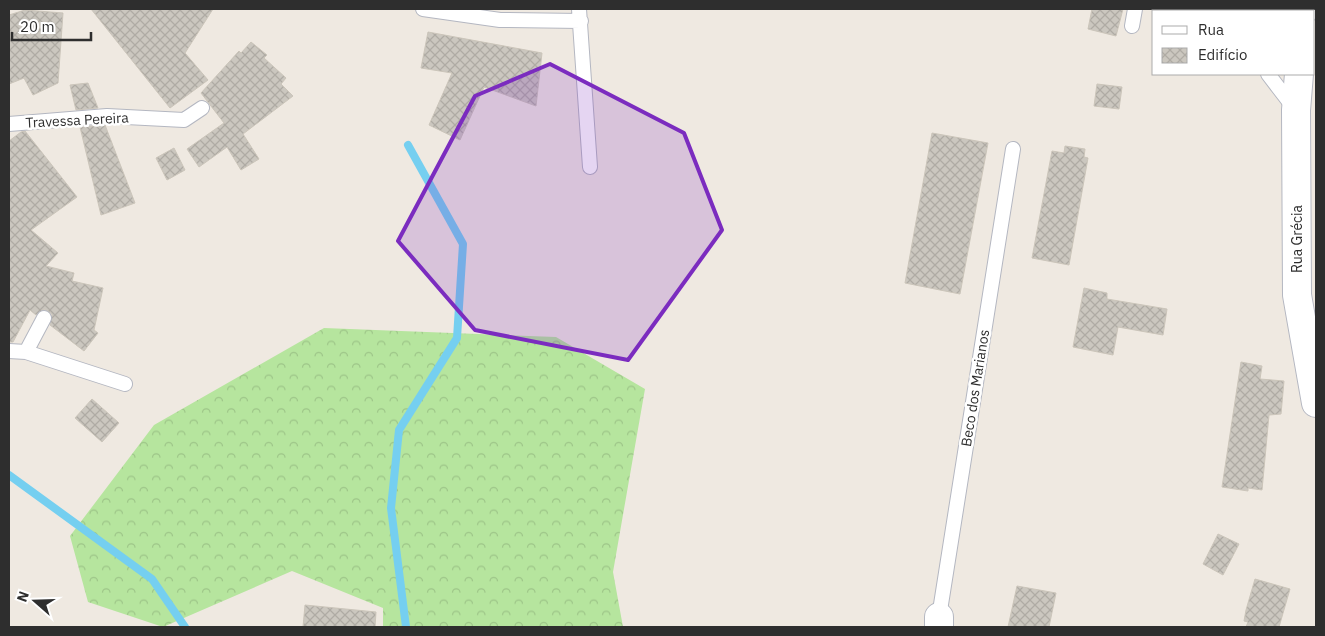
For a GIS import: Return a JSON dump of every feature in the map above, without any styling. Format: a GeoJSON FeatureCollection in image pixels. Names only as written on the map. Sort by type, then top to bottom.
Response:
{"type":"FeatureCollection","features":[{"type":"Feature","properties":{"kind":"street","name":"Rua Grécia"},"geometry":{"type":"LineString","coordinates":[[1299,75],[1296,110],[1297,295],[1316,403]]}},
{"type":"Feature","properties":{"kind":"lane"},"geometry":{"type":"LineString","coordinates":[[424,9],[500,20],[580,15],[590,167]]}},
{"type":"Feature","properties":{"kind":"lane"},"geometry":{"type":"LineString","coordinates":[[1132,26],[1135,9]]}},
{"type":"Feature","properties":{"kind":"lane"},"geometry":{"type":"LineString","coordinates":[[1269,75],[1296,110]]}},
{"type":"Feature","properties":{"kind":"lane","name":"Travessa Pereira"},"geometry":{"type":"LineString","coordinates":[[9,124],[107,116],[184,120],[202,108]]}},
{"type":"Feature","properties":{"kind":"lane","name":"Beco dos Marianos"},"geometry":{"type":"LineString","coordinates":[[939,622],[1013,149]]}},
{"type":"Feature","properties":{"kind":"lane"},"geometry":{"type":"LineString","coordinates":[[26,352],[44,318]]}},
{"type":"Feature","properties":{"kind":"lane"},"geometry":{"type":"LineString","coordinates":[[9,351],[26,352],[125,384]]}},
{"type":"Feature","properties":{"kind":"highlighted area"},"geometry":{"type":"Polygon","coordinates":[[[550,64],[684,133],[722,230],[628,360],[475,330],[398,241],[475,96],[550,64]]]}},
{"type":"Feature","properties":{"kind":"green space"},"geometry":{"type":"Polygon","coordinates":[[[324,328],[556,337],[645,389],[613,572],[623,627],[383,627],[383,608],[292,571],[163,627],[88,602],[70,536],[154,425],[324,328]]]}},
{"type":"Feature","properties":{"kind":"building"},"geometry":{"type":"Polygon","coordinates":[[[91,9],[213,9],[185,53],[208,80],[170,108],[91,9]]]}},
{"type":"Feature","properties":{"kind":"building"},"geometry":{"type":"Polygon","coordinates":[[[1092,9],[1123,9],[1116,36],[1088,29],[1092,9]]]}},
{"type":"Feature","properties":{"kind":"building"},"geometry":{"type":"Polygon","coordinates":[[[25,10],[63,13],[58,83],[33,95],[24,78],[9,84],[9,15],[25,10]]]}},
{"type":"Feature","properties":{"kind":"building"},"geometry":{"type":"Polygon","coordinates":[[[428,32],[542,53],[536,106],[484,87],[460,140],[429,125],[452,73],[421,68],[428,32]]]}},
{"type":"Feature","properties":{"kind":"building"},"geometry":{"type":"Polygon","coordinates":[[[251,42],[267,55],[264,58],[286,78],[281,84],[293,96],[243,134],[259,159],[241,170],[227,147],[199,167],[187,149],[224,123],[201,93],[239,51],[241,53],[251,42]]]}},
{"type":"Feature","properties":{"kind":"building"},"geometry":{"type":"Polygon","coordinates":[[[88,83],[98,108],[76,110],[70,85],[88,83]]]}},
{"type":"Feature","properties":{"kind":"building"},"geometry":{"type":"Polygon","coordinates":[[[1097,84],[1122,87],[1119,109],[1094,106],[1097,84]]]}},
{"type":"Feature","properties":{"kind":"building"},"geometry":{"type":"Polygon","coordinates":[[[105,125],[135,203],[101,215],[80,127],[105,125]]]}},
{"type":"Feature","properties":{"kind":"building"},"geometry":{"type":"Polygon","coordinates":[[[25,131],[77,197],[31,230],[58,253],[46,266],[74,273],[72,281],[103,288],[94,330],[98,333],[84,351],[50,325],[52,314],[44,309],[36,315],[30,310],[13,342],[9,342],[9,141],[25,131]]]}},
{"type":"Feature","properties":{"kind":"building"},"geometry":{"type":"Polygon","coordinates":[[[932,133],[988,143],[960,294],[905,283],[932,133]]]}},
{"type":"Feature","properties":{"kind":"building"},"geometry":{"type":"Polygon","coordinates":[[[1065,146],[1085,149],[1084,157],[1088,158],[1069,265],[1032,258],[1052,151],[1064,153],[1065,146]]]}},
{"type":"Feature","properties":{"kind":"building"},"geometry":{"type":"Polygon","coordinates":[[[174,148],[185,170],[167,180],[156,158],[174,148]]]}},
{"type":"Feature","properties":{"kind":"building"},"geometry":{"type":"Polygon","coordinates":[[[1084,288],[1107,293],[1107,299],[1167,309],[1163,335],[1118,327],[1113,355],[1073,347],[1084,288]]]}},
{"type":"Feature","properties":{"kind":"building"},"geometry":{"type":"Polygon","coordinates":[[[1241,362],[1262,366],[1260,379],[1284,381],[1281,414],[1269,415],[1262,490],[1248,488],[1248,491],[1222,487],[1241,362]]]}},
{"type":"Feature","properties":{"kind":"building"},"geometry":{"type":"Polygon","coordinates":[[[92,399],[119,423],[102,442],[75,418],[92,399]]]}},
{"type":"Feature","properties":{"kind":"building"},"geometry":{"type":"Polygon","coordinates":[[[1218,534],[1239,544],[1223,575],[1203,564],[1218,534]]]}},
{"type":"Feature","properties":{"kind":"building"},"geometry":{"type":"Polygon","coordinates":[[[1255,579],[1290,589],[1279,627],[1246,627],[1248,622],[1244,621],[1246,610],[1255,579]]]}},
{"type":"Feature","properties":{"kind":"building"},"geometry":{"type":"Polygon","coordinates":[[[1017,586],[1056,593],[1049,627],[1008,627],[1017,586]]]}},
{"type":"Feature","properties":{"kind":"building"},"geometry":{"type":"Polygon","coordinates":[[[305,605],[376,612],[375,627],[303,627],[305,605]]]}},
{"type":"Feature","properties":{"kind":"waterway"},"geometry":{"type":"LineString","coordinates":[[406,627],[391,508],[399,430],[457,338],[463,244],[408,145]]}},
{"type":"Feature","properties":{"kind":"waterway"},"geometry":{"type":"LineString","coordinates":[[9,475],[152,579],[185,627]]}}]}
